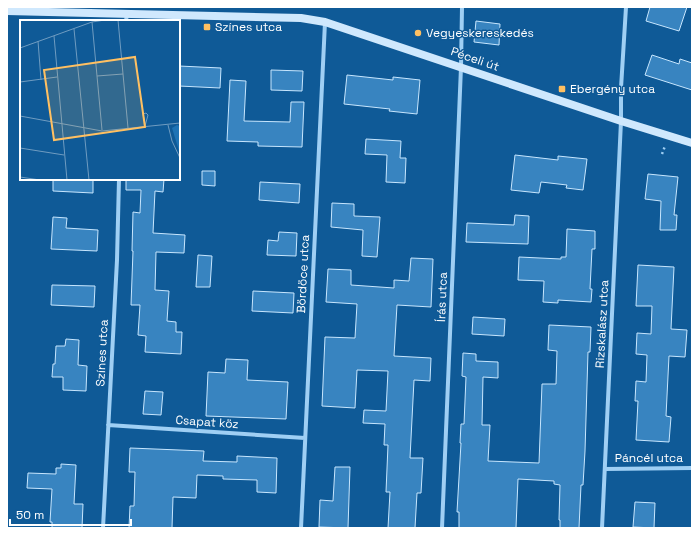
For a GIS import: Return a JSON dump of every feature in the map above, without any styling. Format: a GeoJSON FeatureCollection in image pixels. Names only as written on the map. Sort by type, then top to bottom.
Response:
{"type":"FeatureCollection","features":[{"type":"Feature","properties":{"kind":"main road","name":"Péceli út"},"geometry":{"type":"LineString","coordinates":[[7,10],[127,18],[301,18],[325,22],[621,121],[692,143]]}},
{"type":"Feature","properties":{"kind":"street","name":"Írás utca"},"geometry":{"type":"LineString","coordinates":[[442,528],[461,67],[462,7]]}},
{"type":"Feature","properties":{"kind":"street"},"geometry":{"type":"LineString","coordinates":[[621,121],[621,88],[626,7]]}},
{"type":"Feature","properties":{"kind":"street","name":"Bördöce utca"},"geometry":{"type":"LineString","coordinates":[[301,528],[325,22]]}},
{"type":"Feature","properties":{"kind":"street","name":"Rizskalász utca"},"geometry":{"type":"LineString","coordinates":[[602,528],[621,121]]}},
{"type":"Feature","properties":{"kind":"street","name":"Színes utca"},"geometry":{"type":"LineString","coordinates":[[103,528],[117,260],[119,180]]}},
{"type":"Feature","properties":{"kind":"street","name":"Csapat köz"},"geometry":{"type":"LineString","coordinates":[[108,425],[305,438]]}},
{"type":"Feature","properties":{"kind":"street","name":"Páncél utca"},"geometry":{"type":"LineString","coordinates":[[605,469],[692,468]]}},
{"type":"Feature","properties":{"kind":"path"},"geometry":{"type":"LineString","coordinates":[[662,154],[665,146]]}},
{"type":"Feature","properties":{"kind":"building"},"geometry":{"type":"Polygon","coordinates":[[[650,7],[687,7],[679,31],[646,21],[650,7]]]}},
{"type":"Feature","properties":{"kind":"building"},"geometry":{"type":"Polygon","coordinates":[[[476,21],[500,24],[499,45],[474,42],[476,21]]]}},
{"type":"Feature","properties":{"kind":"building"},"geometry":{"type":"Polygon","coordinates":[[[652,55],[679,64],[680,59],[692,63],[692,90],[645,75],[652,55]]]}},
{"type":"Feature","properties":{"kind":"building"},"geometry":{"type":"Polygon","coordinates":[[[180,66],[221,68],[220,88],[180,86],[180,66]]]}},
{"type":"Feature","properties":{"kind":"building"},"geometry":{"type":"Polygon","coordinates":[[[271,70],[303,71],[302,91],[271,90],[271,70]]]}},
{"type":"Feature","properties":{"kind":"building"},"geometry":{"type":"Polygon","coordinates":[[[347,75],[393,80],[393,77],[420,80],[417,114],[389,111],[390,109],[344,104],[347,75]]]}},
{"type":"Feature","properties":{"kind":"building"},"geometry":{"type":"Polygon","coordinates":[[[230,80],[246,81],[244,121],[290,122],[291,102],[304,102],[302,147],[258,146],[258,142],[227,141],[230,80]]]}},
{"type":"Feature","properties":{"kind":"building"},"geometry":{"type":"Polygon","coordinates":[[[366,139],[401,141],[400,158],[406,158],[405,183],[386,182],[387,155],[365,154],[366,139]]]}},
{"type":"Feature","properties":{"kind":"building"},"geometry":{"type":"Polygon","coordinates":[[[515,155],[558,160],[558,156],[587,159],[583,190],[566,188],[567,185],[541,182],[539,193],[511,190],[515,155]]]}},
{"type":"Feature","properties":{"kind":"building"},"geometry":{"type":"Polygon","coordinates":[[[202,171],[215,171],[215,186],[202,185],[202,171]]]}},
{"type":"Feature","properties":{"kind":"building"},"geometry":{"type":"Polygon","coordinates":[[[648,174],[678,177],[674,215],[677,215],[676,230],[660,230],[661,201],[645,199],[648,174]]]}},
{"type":"Feature","properties":{"kind":"building"},"geometry":{"type":"Polygon","coordinates":[[[53,180],[93,180],[93,193],[53,191],[53,180]]]}},
{"type":"Feature","properties":{"kind":"building"},"geometry":{"type":"Polygon","coordinates":[[[126,180],[164,180],[163,192],[155,191],[153,233],[185,235],[184,253],[156,252],[155,290],[169,291],[167,321],[176,322],[176,332],[182,332],[181,354],[145,352],[146,336],[138,335],[140,305],[131,305],[132,251],[133,212],[140,213],[141,190],[126,190],[126,180]]]}},
{"type":"Feature","properties":{"kind":"building"},"geometry":{"type":"Polygon","coordinates":[[[260,182],[300,184],[299,203],[259,200],[260,182]]]}},
{"type":"Feature","properties":{"kind":"building"},"geometry":{"type":"Polygon","coordinates":[[[332,203],[354,204],[354,216],[380,217],[377,257],[362,256],[363,230],[331,227],[332,203]]]}},
{"type":"Feature","properties":{"kind":"building"},"geometry":{"type":"Polygon","coordinates":[[[515,215],[529,216],[528,244],[466,242],[467,223],[514,225],[515,215]]]}},
{"type":"Feature","properties":{"kind":"building"},"geometry":{"type":"Polygon","coordinates":[[[53,217],[67,218],[66,228],[98,230],[97,251],[51,249],[53,217]]]}},
{"type":"Feature","properties":{"kind":"building"},"geometry":{"type":"Polygon","coordinates":[[[567,229],[595,231],[595,249],[592,249],[590,289],[592,289],[591,302],[558,300],[558,303],[543,302],[544,281],[518,280],[519,257],[561,259],[561,257],[566,257],[567,229]]]}},
{"type":"Feature","properties":{"kind":"building"},"geometry":{"type":"Polygon","coordinates":[[[279,232],[297,233],[296,256],[267,255],[268,240],[278,241],[279,232]]]}},
{"type":"Feature","properties":{"kind":"building"},"geometry":{"type":"Polygon","coordinates":[[[198,255],[212,256],[210,287],[196,287],[198,255]]]}},
{"type":"Feature","properties":{"kind":"building"},"geometry":{"type":"Polygon","coordinates":[[[411,258],[433,259],[431,307],[397,305],[394,356],[431,358],[430,381],[414,380],[410,458],[423,458],[421,493],[417,493],[415,528],[388,528],[390,492],[386,492],[388,445],[384,445],[385,424],[363,423],[364,410],[386,411],[388,371],[357,370],[355,408],[322,406],[325,337],[355,338],[357,304],[326,302],[328,269],[351,270],[351,285],[394,288],[394,280],[409,281],[411,258]]]}},
{"type":"Feature","properties":{"kind":"building"},"geometry":{"type":"Polygon","coordinates":[[[638,265],[674,267],[671,329],[687,330],[685,357],[669,356],[666,416],[671,417],[669,442],[636,440],[638,401],[635,401],[636,381],[646,382],[647,355],[636,354],[637,333],[651,334],[652,306],[636,306],[638,265]]]}},
{"type":"Feature","properties":{"kind":"building"},"geometry":{"type":"Polygon","coordinates":[[[52,285],[95,286],[94,307],[51,305],[52,285]]]}},
{"type":"Feature","properties":{"kind":"building"},"geometry":{"type":"Polygon","coordinates":[[[253,291],[294,293],[293,313],[252,311],[253,291]]]}},
{"type":"Feature","properties":{"kind":"building"},"geometry":{"type":"Polygon","coordinates":[[[473,317],[505,319],[504,336],[472,334],[473,317]]]}},
{"type":"Feature","properties":{"kind":"building"},"geometry":{"type":"Polygon","coordinates":[[[549,325],[591,327],[590,352],[588,352],[585,451],[583,485],[581,485],[579,528],[560,528],[560,485],[554,484],[554,481],[518,479],[516,528],[459,528],[459,512],[457,512],[460,443],[461,424],[464,424],[466,377],[462,376],[463,353],[476,354],[476,361],[498,362],[498,378],[483,377],[482,425],[490,425],[488,461],[539,463],[542,384],[556,384],[557,351],[548,350],[549,325]]]}},
{"type":"Feature","properties":{"kind":"building"},"geometry":{"type":"Polygon","coordinates":[[[66,339],[79,340],[78,365],[87,366],[86,391],[63,390],[63,377],[52,377],[53,364],[55,364],[56,346],[65,346],[66,339]]]}},
{"type":"Feature","properties":{"kind":"building"},"geometry":{"type":"Polygon","coordinates":[[[226,359],[248,360],[247,380],[288,382],[286,419],[206,416],[208,372],[225,373],[226,359]]]}},
{"type":"Feature","properties":{"kind":"building"},"geometry":{"type":"Polygon","coordinates":[[[145,391],[163,392],[161,415],[143,414],[145,391]]]}},
{"type":"Feature","properties":{"kind":"building"},"geometry":{"type":"Polygon","coordinates":[[[130,448],[204,451],[203,461],[237,462],[237,456],[277,458],[276,493],[257,492],[257,480],[223,479],[223,476],[197,475],[196,498],[173,497],[172,528],[129,528],[130,506],[134,506],[135,472],[129,472],[130,448]]]}},
{"type":"Feature","properties":{"kind":"building"},"geometry":{"type":"Polygon","coordinates":[[[61,464],[76,465],[74,504],[83,504],[82,528],[52,528],[52,522],[50,522],[52,489],[27,488],[28,473],[56,474],[56,468],[61,468],[61,464]]]}},
{"type":"Feature","properties":{"kind":"building"},"geometry":{"type":"Polygon","coordinates":[[[335,467],[350,467],[348,528],[319,527],[320,500],[333,501],[335,467]]]}},
{"type":"Feature","properties":{"kind":"building"},"geometry":{"type":"Polygon","coordinates":[[[635,502],[655,503],[654,528],[633,527],[635,502]]]}},
{"type":"Feature","properties":{"kind":"place","name":"Színes utca"},"geometry":{"type":"Point","coordinates":[207,27]}},
{"type":"Feature","properties":{"kind":"place","name":"Vegyeskereskedés"},"geometry":{"type":"Point","coordinates":[418,33]}},
{"type":"Feature","properties":{"kind":"place","name":"Ebergény utca"},"geometry":{"type":"Point","coordinates":[562,89]}}]}
